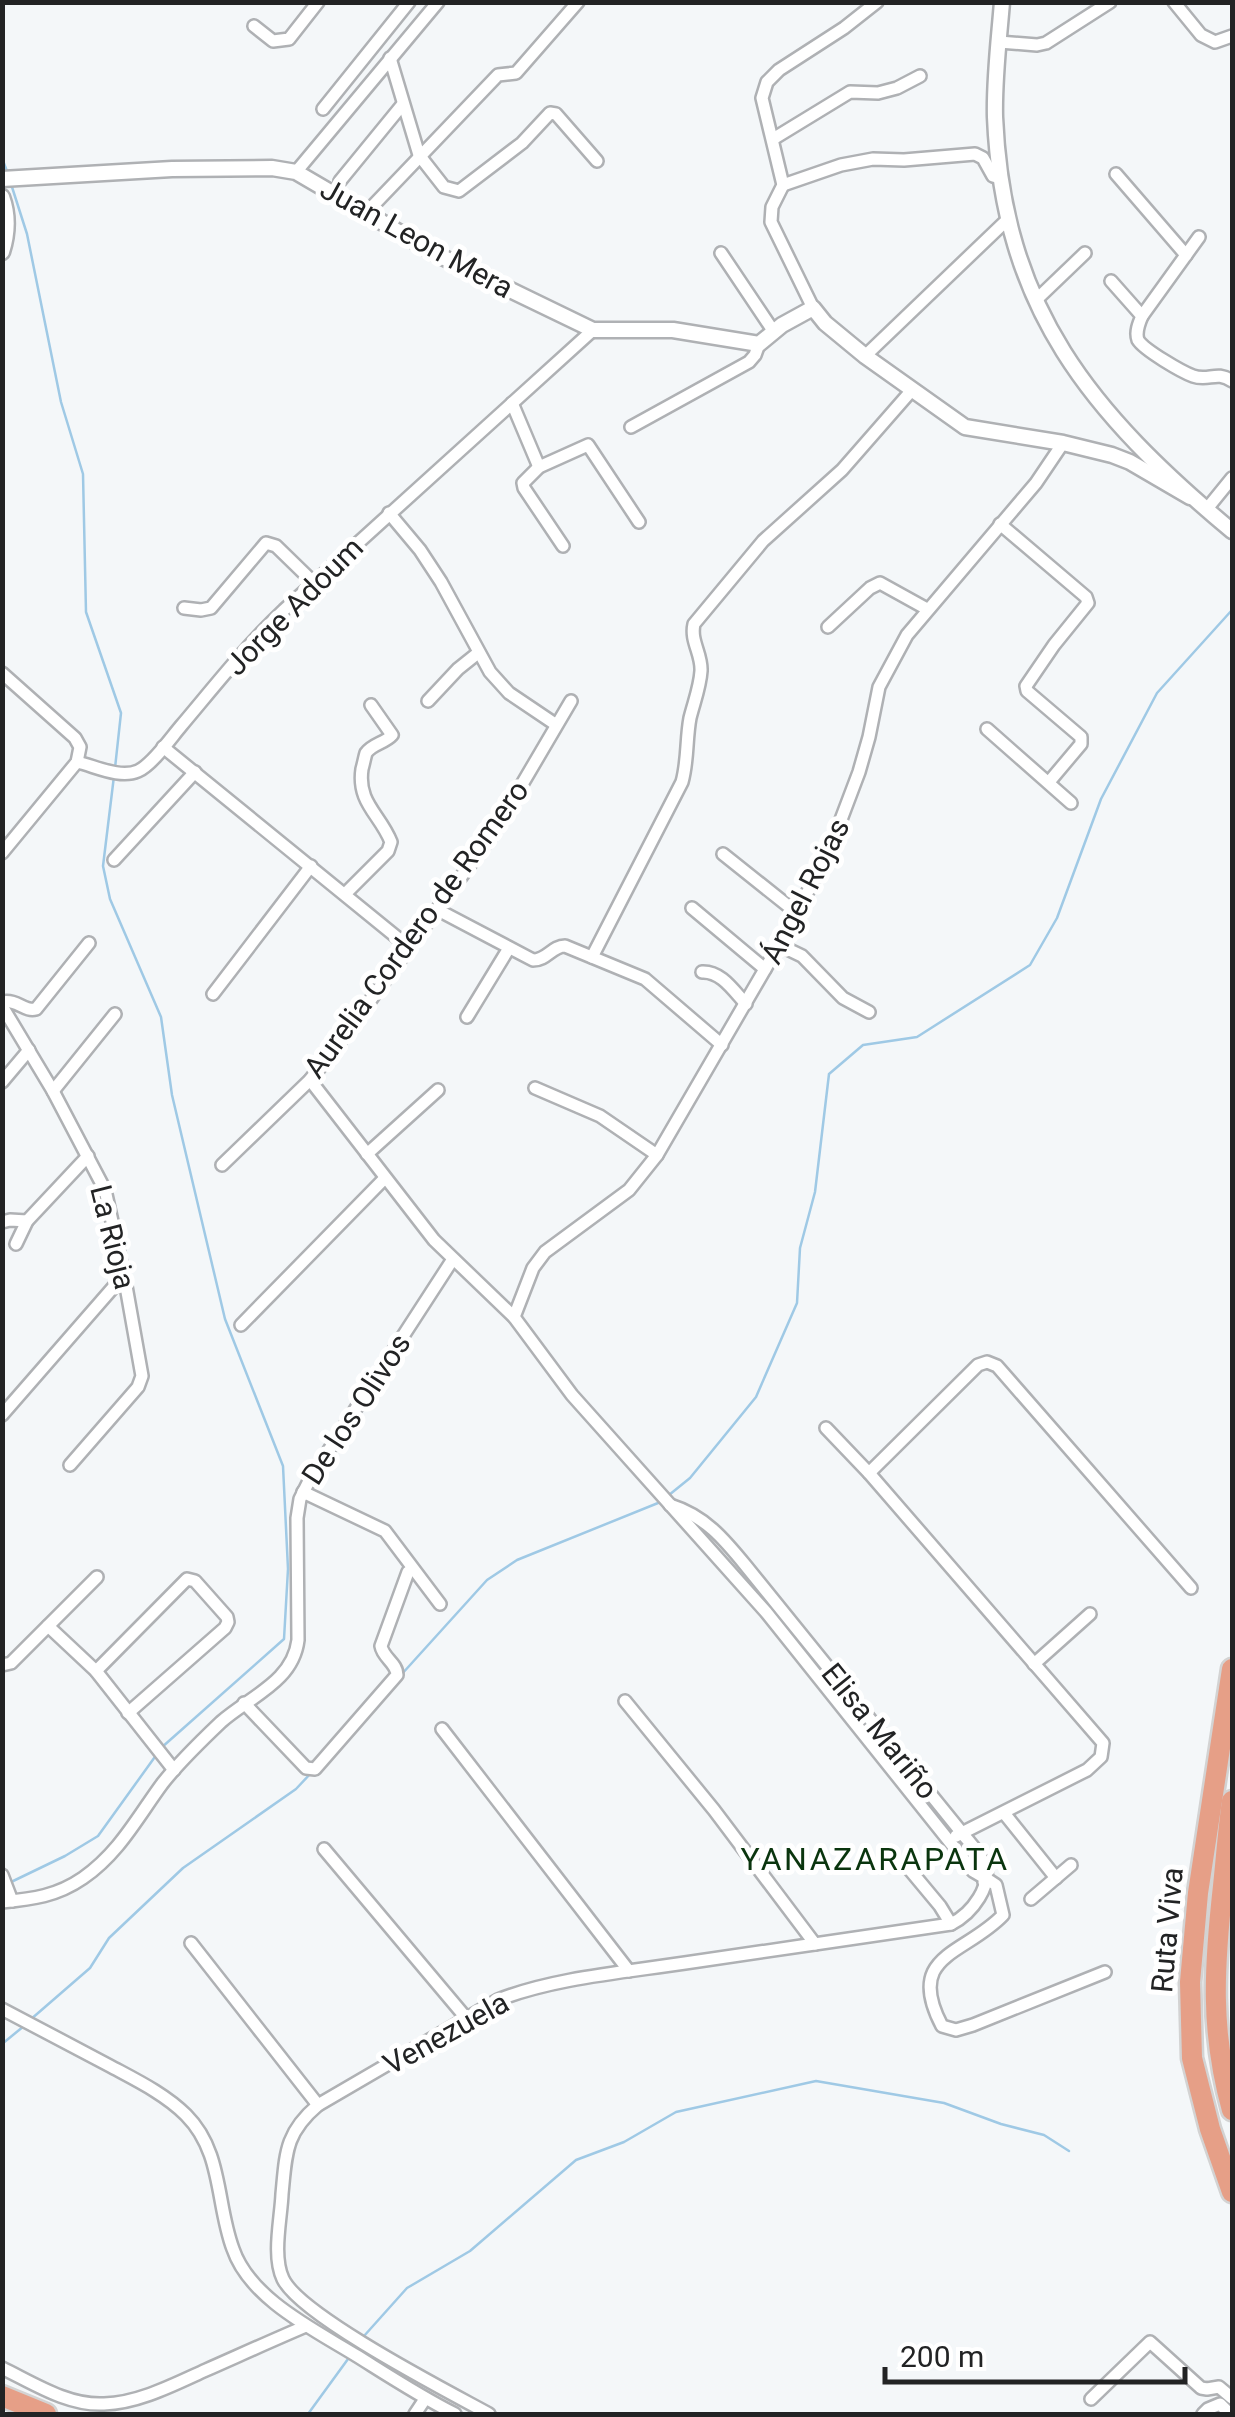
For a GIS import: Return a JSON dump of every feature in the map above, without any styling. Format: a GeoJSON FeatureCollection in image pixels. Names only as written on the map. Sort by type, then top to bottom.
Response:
{"type":"FeatureCollection","features":[{"type":"Feature","properties":{"kind":"highway","name":"Ruta Viva"},"geometry":{"type":"LineString","coordinates":[[1232,1669],[1198,1893],[1190,1982],[1192,2058],[1210,2129],[1232,2192]]}},
{"type":"Feature","properties":{"kind":"highway","name":"Ruta Viva"},"geometry":{"type":"LineString","coordinates":[[1232,1801],[1215,1994],[1218,2048],[1232,2110]]}},
{"type":"Feature","properties":{"kind":"highway"},"geometry":{"type":"LineString","coordinates":[[2,2396],[46,2414]]}},
{"type":"Feature","properties":{"kind":"street"},"geometry":{"type":"LineString","coordinates":[[254,26],[273,41],[289,39],[318,2]]}},
{"type":"Feature","properties":{"kind":"street"},"geometry":{"type":"LineString","coordinates":[[324,109],[410,2]]}},
{"type":"Feature","properties":{"kind":"street"},"geometry":{"type":"LineString","coordinates":[[296,172],[438,2]]}},
{"type":"Feature","properties":{"kind":"street"},"geometry":{"type":"LineString","coordinates":[[366,213],[498,74],[516,73],[578,2]]}},
{"type":"Feature","properties":{"kind":"street"},"geometry":{"type":"LineString","coordinates":[[877,2],[778,70],[766,82],[762,98],[783,185],[772,206],[772,222],[813,308],[865,356],[965,428],[1062,443],[1130,462],[1190,497]]}},
{"type":"Feature","properties":{"kind":"street"},"geometry":{"type":"LineString","coordinates":[[1002,2],[995,114],[1000,178],[1007,220],[1036,300],[1061,350],[1116,423],[1190,497],[1232,531]]}},
{"type":"Feature","properties":{"kind":"street"},"geometry":{"type":"LineString","coordinates":[[1000,42],[1046,43],[1110,2]]}},
{"type":"Feature","properties":{"kind":"street"},"geometry":{"type":"LineString","coordinates":[[1174,2],[1201,34],[1215,42],[1232,36]]}},
{"type":"Feature","properties":{"kind":"street"},"geometry":{"type":"LineString","coordinates":[[390,58],[419,155],[444,187],[459,191],[522,143],[550,112],[556,114],[596,161]]}},
{"type":"Feature","properties":{"kind":"street"},"geometry":{"type":"LineString","coordinates":[[772,139],[850,92],[878,93],[920,76]]}},
{"type":"Feature","properties":{"kind":"street"},"geometry":{"type":"LineString","coordinates":[[340,181],[404,104]]}},
{"type":"Feature","properties":{"kind":"street"},"geometry":{"type":"LineString","coordinates":[[783,185],[841,165],[873,159],[975,154],[983,158],[993,176],[1000,178]]}},
{"type":"Feature","properties":{"kind":"street","name":"Juan Leon Mera"},"geometry":{"type":"LineString","coordinates":[[2,178],[172,169],[272,168],[296,172],[438,255],[593,330],[673,330],[759,344]]}},
{"type":"Feature","properties":{"kind":"street"},"geometry":{"type":"LineString","coordinates":[[1116,174],[1186,255]]}},
{"type":"Feature","properties":{"kind":"street"},"geometry":{"type":"LineString","coordinates":[[2,197],[8,234],[2,252]]}},
{"type":"Feature","properties":{"kind":"street"},"geometry":{"type":"LineString","coordinates":[[865,356],[1007,220]]}},
{"type":"Feature","properties":{"kind":"street"},"geometry":{"type":"LineString","coordinates":[[1199,236],[1142,316],[1138,340],[1195,378],[1224,375],[1232,382]]}},
{"type":"Feature","properties":{"kind":"street"},"geometry":{"type":"LineString","coordinates":[[720,253],[774,332]]}},
{"type":"Feature","properties":{"kind":"street"},"geometry":{"type":"LineString","coordinates":[[1036,300],[1085,253]]}},
{"type":"Feature","properties":{"kind":"street"},"geometry":{"type":"LineString","coordinates":[[1112,282],[1142,316]]}},
{"type":"Feature","properties":{"kind":"street"},"geometry":{"type":"LineString","coordinates":[[631,427],[749,362],[759,344],[782,325],[813,308]]}},
{"type":"Feature","properties":{"kind":"street","name":"Jorge Adoum"},"geometry":{"type":"LineString","coordinates":[[81,763],[114,772],[140,770],[250,644],[313,582],[593,330]]}},
{"type":"Feature","properties":{"kind":"street"},"geometry":{"type":"LineString","coordinates":[[592,957],[686,770],[690,720],[701,670],[692,637],[694,624],[763,542],[842,470],[912,390]]}},
{"type":"Feature","properties":{"kind":"street"},"geometry":{"type":"LineString","coordinates":[[512,403],[538,467]]}},
{"type":"Feature","properties":{"kind":"street","name":"Ángel Rojas"},"geometry":{"type":"LineString","coordinates":[[514,1317],[533,1268],[545,1252],[628,1190],[656,1155],[766,969],[828,854],[846,812],[869,737],[879,687],[907,635],[1036,483],[1062,443]]}},
{"type":"Feature","properties":{"kind":"street"},"geometry":{"type":"LineString","coordinates":[[563,546],[523,483],[538,467],[588,445],[639,522]]}},
{"type":"Feature","properties":{"kind":"street"},"geometry":{"type":"LineString","coordinates":[[1206,510],[1232,478]]}},
{"type":"Feature","properties":{"kind":"street"},"geometry":{"type":"LineString","coordinates":[[388,513],[436,573],[490,672],[509,694],[555,724]]}},
{"type":"Feature","properties":{"kind":"street"},"geometry":{"type":"LineString","coordinates":[[1000,524],[1086,596],[1088,603],[1026,686],[1081,736],[1081,744],[1049,782]]}},
{"type":"Feature","properties":{"kind":"street"},"geometry":{"type":"LineString","coordinates":[[184,608],[212,608],[266,544],[276,546],[313,582]]}},
{"type":"Feature","properties":{"kind":"street"},"geometry":{"type":"LineString","coordinates":[[828,627],[880,583],[927,609]]}},
{"type":"Feature","properties":{"kind":"street"},"geometry":{"type":"LineString","coordinates":[[428,701],[478,653]]}},
{"type":"Feature","properties":{"kind":"street"},"geometry":{"type":"LineString","coordinates":[[2,673],[75,738],[81,763],[2,853]]}},
{"type":"Feature","properties":{"kind":"street","name":"Aurelia Cordero de Romero"},"geometry":{"type":"LineString","coordinates":[[222,1164],[310,1080],[410,948],[504,816],[571,700]]}},
{"type":"Feature","properties":{"kind":"street"},"geometry":{"type":"LineString","coordinates":[[345,894],[388,851],[391,842],[362,794],[365,755],[392,735],[370,705]]}},
{"type":"Feature","properties":{"kind":"street"},"geometry":{"type":"LineString","coordinates":[[988,729],[1071,803]]}},
{"type":"Feature","properties":{"kind":"street"},"geometry":{"type":"LineString","coordinates":[[163,747],[410,948]]}},
{"type":"Feature","properties":{"kind":"street"},"geometry":{"type":"LineString","coordinates":[[114,860],[195,772]]}},
{"type":"Feature","properties":{"kind":"street"},"geometry":{"type":"LineString","coordinates":[[723,854],[797,913]]}},
{"type":"Feature","properties":{"kind":"street"},"geometry":{"type":"LineString","coordinates":[[213,994],[311,866]]}},
{"type":"Feature","properties":{"kind":"street"},"geometry":{"type":"LineString","coordinates":[[692,908],[766,969]]}},
{"type":"Feature","properties":{"kind":"street"},"geometry":{"type":"LineString","coordinates":[[438,910],[537,960],[561,946],[645,979],[722,1045]]}},
{"type":"Feature","properties":{"kind":"street"},"geometry":{"type":"LineString","coordinates":[[2,1004],[14,1001],[36,1010],[89,944]]}},
{"type":"Feature","properties":{"kind":"street"},"geometry":{"type":"LineString","coordinates":[[779,946],[802,956],[843,998],[868,1012]]}},
{"type":"Feature","properties":{"kind":"street"},"geometry":{"type":"LineString","coordinates":[[467,1018],[509,948]]}},
{"type":"Feature","properties":{"kind":"street"},"geometry":{"type":"LineString","coordinates":[[702,972],[719,976],[746,1004]]}},
{"type":"Feature","properties":{"kind":"street","name":"La Rioja"},"geometry":{"type":"LineString","coordinates":[[2,1004],[105,1190],[142,1376],[70,1465]]}},
{"type":"Feature","properties":{"kind":"street"},"geometry":{"type":"LineString","coordinates":[[53,1091],[115,1014]]}},
{"type":"Feature","properties":{"kind":"street"},"geometry":{"type":"LineString","coordinates":[[2,1082],[29,1050]]}},
{"type":"Feature","properties":{"kind":"street","name":"Elisa Mariño"},"geometry":{"type":"LineString","coordinates":[[310,1080],[424,1229],[514,1317],[572,1395],[744,1587],[973,1872],[984,1880]]}},
{"type":"Feature","properties":{"kind":"street"},"geometry":{"type":"LineString","coordinates":[[535,1088],[593,1112],[656,1155]]}},
{"type":"Feature","properties":{"kind":"street"},"geometry":{"type":"LineString","coordinates":[[367,1154],[438,1090]]}},
{"type":"Feature","properties":{"kind":"street"},"geometry":{"type":"LineString","coordinates":[[16,1244],[27,1220],[88,1156]]}},
{"type":"Feature","properties":{"kind":"street"},"geometry":{"type":"LineString","coordinates":[[241,1325],[384,1178]]}},
{"type":"Feature","properties":{"kind":"street"},"geometry":{"type":"LineString","coordinates":[[2,1222],[27,1220]]}},
{"type":"Feature","properties":{"kind":"street","name":"De los Olivos"},"geometry":{"type":"LineString","coordinates":[[8,1898],[50,1895],[97,1867],[123,1842],[176,1768],[222,1722],[280,1678],[297,1651],[297,1518],[303,1492],[453,1259]]}},
{"type":"Feature","properties":{"kind":"street"},"geometry":{"type":"LineString","coordinates":[[2,1415],[124,1275]]}},
{"type":"Feature","properties":{"kind":"street"},"geometry":{"type":"LineString","coordinates":[[869,1473],[978,1365],[987,1362],[997,1366],[1191,1588]]}},
{"type":"Feature","properties":{"kind":"street"},"geometry":{"type":"LineString","coordinates":[[826,1428],[1100,1738],[1103,1751],[1087,1770],[948,1840]]}},
{"type":"Feature","properties":{"kind":"street"},"geometry":{"type":"LineString","coordinates":[[303,1492],[386,1532],[440,1604]]}},
{"type":"Feature","properties":{"kind":"street","name":"Elisa Mariño"},"geometry":{"type":"LineString","coordinates":[[670,1505],[708,1524],[755,1576],[962,1833],[985,1864],[984,1880]]}},
{"type":"Feature","properties":{"kind":"street"},"geometry":{"type":"LineString","coordinates":[[244,1703],[306,1768],[316,1769],[397,1675],[381,1646],[408,1572]]}},
{"type":"Feature","properties":{"kind":"street"},"geometry":{"type":"LineString","coordinates":[[744,1587],[755,1576]]}},
{"type":"Feature","properties":{"kind":"street"},"geometry":{"type":"LineString","coordinates":[[3,1665],[11,1662],[97,1577]]}},
{"type":"Feature","properties":{"kind":"street"},"geometry":{"type":"LineString","coordinates":[[98,1670],[189,1578],[195,1580],[228,1620],[225,1628],[131,1711]]}},
{"type":"Feature","properties":{"kind":"street"},"geometry":{"type":"LineString","coordinates":[[1034,1664],[1090,1614]]}},
{"type":"Feature","properties":{"kind":"street"},"geometry":{"type":"LineString","coordinates":[[50,1624],[98,1670],[176,1768]]}},
{"type":"Feature","properties":{"kind":"street"},"geometry":{"type":"LineString","coordinates":[[625,1701],[815,1944]]}},
{"type":"Feature","properties":{"kind":"street"},"geometry":{"type":"LineString","coordinates":[[442,1729],[629,1971]]}},
{"type":"Feature","properties":{"kind":"street"},"geometry":{"type":"LineString","coordinates":[[1004,1814],[1056,1878]]}},
{"type":"Feature","properties":{"kind":"street"},"geometry":{"type":"LineString","coordinates":[[324,1849],[467,2019]]}},
{"type":"Feature","properties":{"kind":"street"},"geometry":{"type":"LineString","coordinates":[[1032,1899],[1070,1866]]}},
{"type":"Feature","properties":{"kind":"street"},"geometry":{"type":"LineString","coordinates":[[910,1870],[951,1924],[972,1910],[984,1880],[996,1885],[1003,1915],[932,1971],[928,1989],[942,2026],[956,2030],[972,2025],[1105,1972]]}},
{"type":"Feature","properties":{"kind":"street"},"geometry":{"type":"LineString","coordinates":[[3,1876],[8,1898]]}},
{"type":"Feature","properties":{"kind":"street","name":"Venezuela"},"geometry":{"type":"LineString","coordinates":[[489,2414],[314,2311],[290,2290],[281,2276],[279,2243],[288,2142],[301,2119],[318,2105],[498,2000],[529,1989],[951,1924]]}},
{"type":"Feature","properties":{"kind":"street"},"geometry":{"type":"LineString","coordinates":[[191,1943],[318,2105]]}},
{"type":"Feature","properties":{"kind":"street"},"geometry":{"type":"LineString","coordinates":[[2,2009],[154,2091],[186,2114],[207,2144],[215,2166],[228,2231],[241,2268],[273,2301],[306,2326],[455,2414]]}},
{"type":"Feature","properties":{"kind":"street"},"geometry":{"type":"LineString","coordinates":[[2,2368],[76,2401],[103,2404],[169,2387],[306,2326]]}},
{"type":"Feature","properties":{"kind":"street"},"geometry":{"type":"LineString","coordinates":[[1091,2399],[1147,2342],[1153,2343],[1200,2388],[1219,2387],[1232,2398]]}},
{"type":"Feature","properties":{"kind":"street"},"geometry":{"type":"LineString","coordinates":[[415,2414],[425,2399]]}},
{"type":"Feature","properties":{"kind":"street"},"geometry":{"type":"LineString","coordinates":[[1203,2414],[1220,2404],[1230,2414]]}},
{"type":"Feature","properties":{"kind":"waterway"},"geometry":{"type":"LineString","coordinates":[[2,158],[8,174]]}},
{"type":"Feature","properties":{"kind":"waterway"},"geometry":{"type":"LineString","coordinates":[[12,187],[27,234],[61,402],[83,474],[86,612],[121,713],[115,768]]}},
{"type":"Feature","properties":{"kind":"waterway"},"geometry":{"type":"LineString","coordinates":[[669,1495],[690,1478],[756,1397],[797,1303],[800,1248],[815,1192],[829,1074],[863,1045],[917,1037],[1030,965],[1057,918],[1101,799],[1157,693],[1232,610]]}},
{"type":"Feature","properties":{"kind":"waterway"},"geometry":{"type":"LineString","coordinates":[[114,776],[103,866],[110,899],[161,1017],[172,1095],[225,1319],[283,1466],[288,1569],[284,1639],[161,1748]]}},
{"type":"Feature","properties":{"kind":"waterway"},"geometry":{"type":"LineString","coordinates":[[401,1675],[487,1580],[517,1560],[663,1501]]}},
{"type":"Feature","properties":{"kind":"waterway"},"geometry":{"type":"LineString","coordinates":[[9,1883],[98,1836],[157,1754]]}},
{"type":"Feature","properties":{"kind":"waterway"},"geometry":{"type":"LineString","coordinates":[[30,2020],[90,1968],[109,1938],[183,1868],[296,1789],[311,1773]]}},
{"type":"Feature","properties":{"kind":"waterway"},"geometry":{"type":"LineString","coordinates":[[2,2044],[24,2026]]}},
{"type":"Feature","properties":{"kind":"waterway"},"geometry":{"type":"LineString","coordinates":[[364,2336],[407,2288],[470,2251],[576,2160],[624,2142],[676,2112],[816,2081],[944,2103],[1044,2135],[1069,2151]]}},
{"type":"Feature","properties":{"kind":"waterway"},"geometry":{"type":"LineString","coordinates":[[308,2414],[348,2359]]}},
{"type":"Feature","properties":{"kind":"district","name":"YANAZARAPATA"},"geometry":{"type":"Point","coordinates":[875,1859]}}]}
